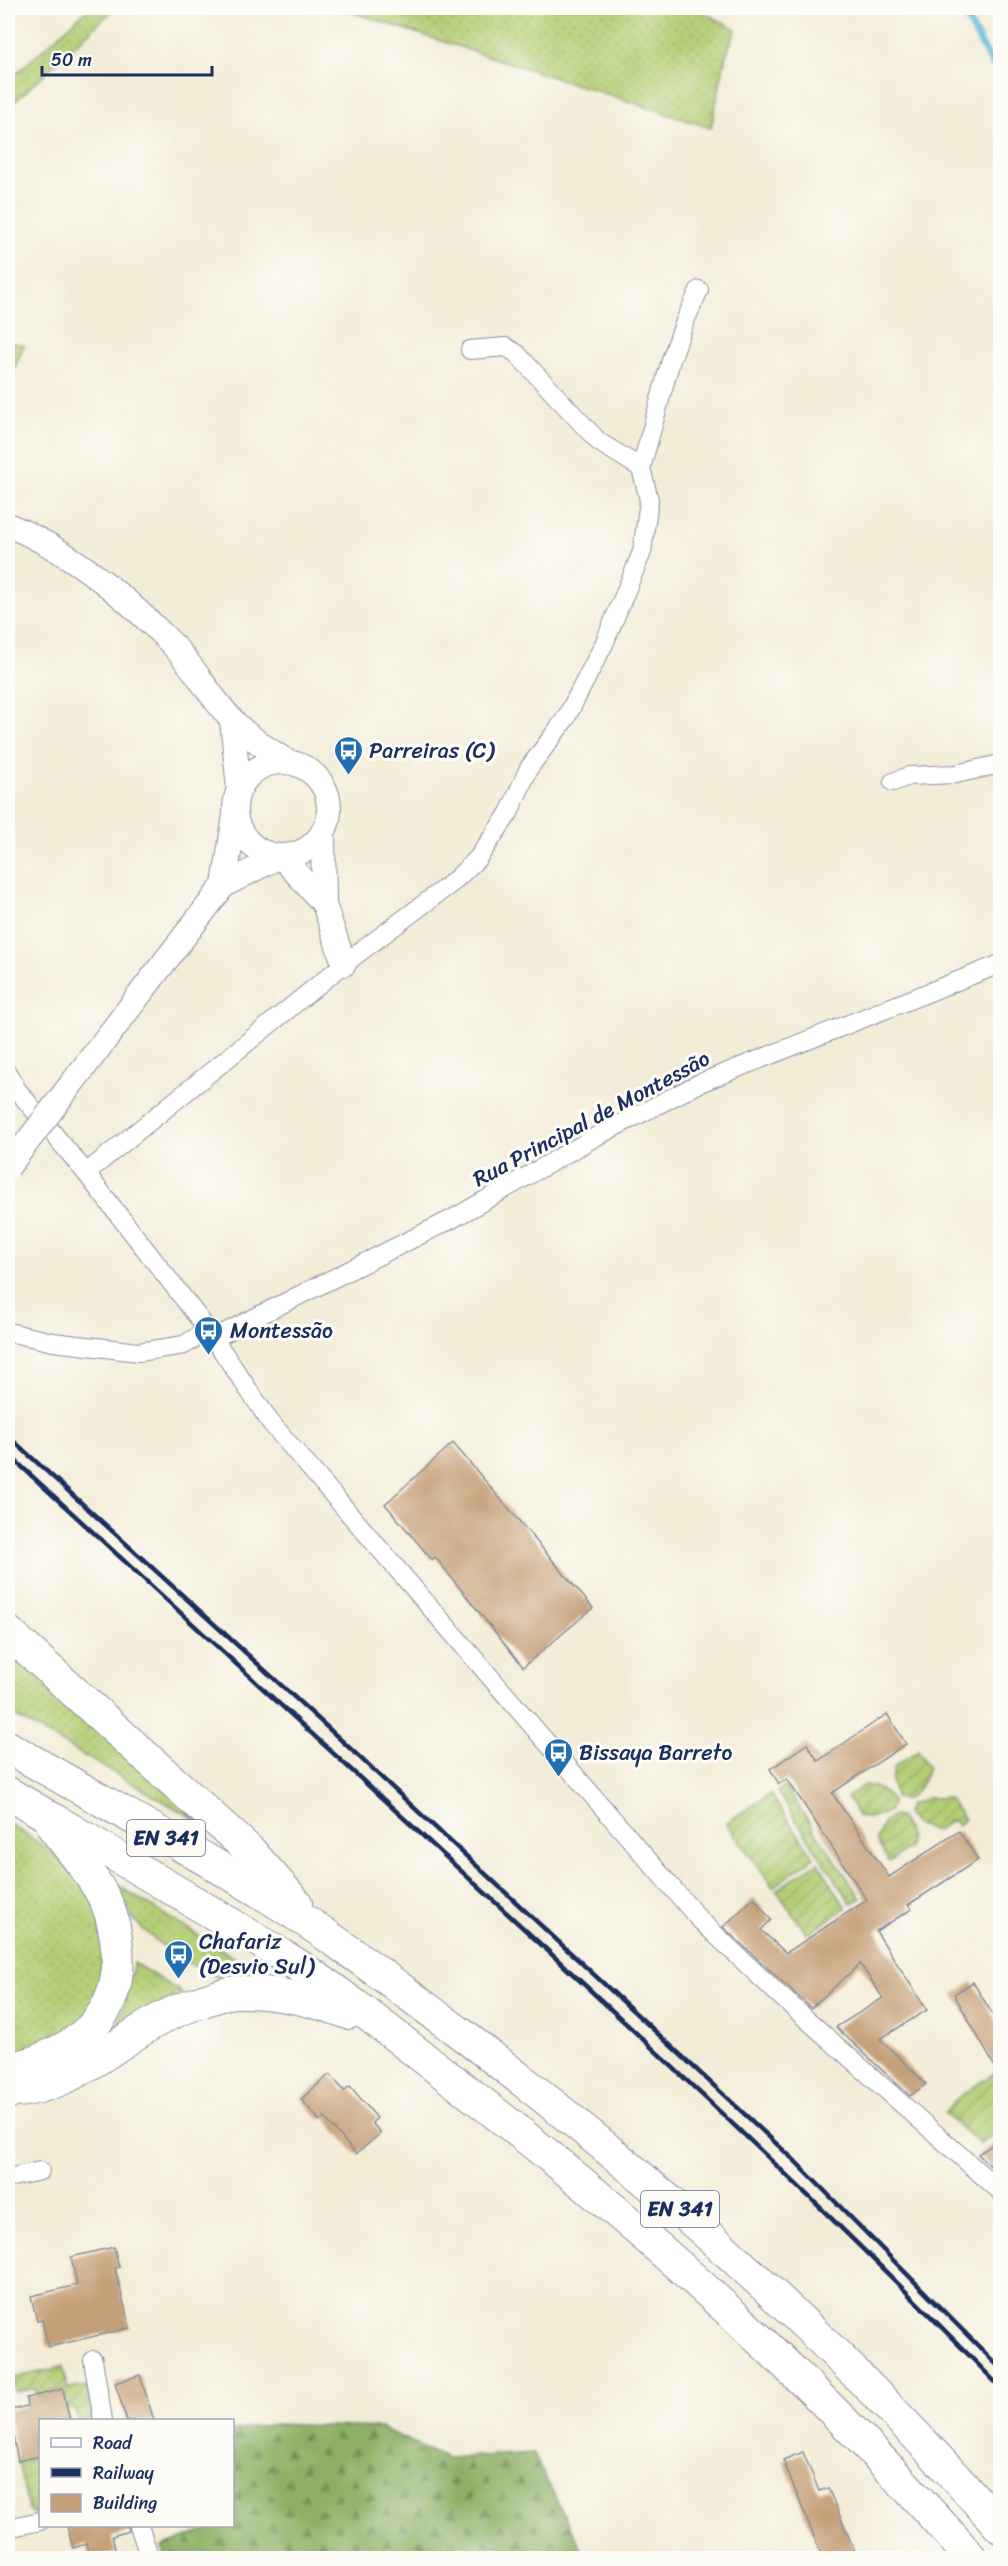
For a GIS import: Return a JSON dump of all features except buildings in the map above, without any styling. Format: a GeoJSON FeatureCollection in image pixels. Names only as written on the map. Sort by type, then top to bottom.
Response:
{"type":"FeatureCollection","features":[{"type":"Feature","properties":{"kind":"highway"},"geometry":{"type":"LineString","coordinates":[[8,1632],[251,1852],[323,1933]]}},
{"type":"Feature","properties":{"kind":"highway","name":"EN 341"},"geometry":{"type":"LineString","coordinates":[[8,1747],[262,1894],[323,1933],[507,2068],[715,2239],[814,2332],[935,2452],[1000,2527]]}},
{"type":"Feature","properties":{"kind":"highway","name":"EN 341"},"geometry":{"type":"LineString","coordinates":[[8,1793],[298,1966],[493,2110],[690,2274],[788,2366],[902,2480],[971,2559]]}},
{"type":"Feature","properties":{"kind":"highway"},"geometry":{"type":"LineString","coordinates":[[8,2068],[26,2067],[78,2042],[104,2017],[119,1971],[111,1914],[85,1868],[43,1814]]}},
{"type":"Feature","properties":{"kind":"highway"},"geometry":{"type":"LineString","coordinates":[[8,2092],[33,2091],[88,2067],[163,2017],[234,1992],[312,2000],[380,2025]]}},
{"type":"Feature","properties":{"kind":"street"},"geometry":{"type":"LineString","coordinates":[[86,1173],[344,964],[453,882],[478,858],[509,813],[529,768],[566,718],[604,644],[642,552],[649,500],[641,468],[671,360],[699,290]]}},
{"type":"Feature","properties":{"kind":"street"},"geometry":{"type":"LineString","coordinates":[[470,350],[506,347],[516,353],[532,373],[599,442],[641,468]]}},
{"type":"Feature","properties":{"kind":"street"},"geometry":{"type":"LineString","coordinates":[[8,525],[73,561],[123,597],[171,642],[232,720],[262,745],[288,762],[312,772],[324,788],[330,808],[323,834],[324,904],[344,964]]}},
{"type":"Feature","properties":{"kind":"street"},"geometry":{"type":"LineString","coordinates":[[225,885],[239,789],[232,720]]}},
{"type":"Feature","properties":{"kind":"street"},"geometry":{"type":"LineString","coordinates":[[239,789],[247,777],[259,768],[273,763],[288,762]]}},
{"type":"Feature","properties":{"kind":"street"},"geometry":{"type":"LineString","coordinates":[[893,782],[909,776],[956,774],[1000,764]]}},
{"type":"Feature","properties":{"kind":"street"},"geometry":{"type":"LineString","coordinates":[[235,815],[239,831],[249,844],[262,853],[280,857],[324,904]]}},
{"type":"Feature","properties":{"kind":"street"},"geometry":{"type":"LineString","coordinates":[[8,1167],[225,885],[280,857],[306,851],[323,834]]}},
{"type":"Feature","properties":{"kind":"street","name":"Rua Principal de Montessão"},"geometry":{"type":"LineString","coordinates":[[8,1332],[53,1342],[139,1352],[184,1345],[454,1218],[597,1136],[700,1083],[1000,964]]}},
{"type":"Feature","properties":{"kind":"street"},"geometry":{"type":"LineString","coordinates":[[8,1074],[18,1091],[86,1173],[211,1334],[271,1423],[699,1919],[777,1993],[1000,2191]]}},
{"type":"Feature","properties":{"kind":"street"},"geometry":{"type":"LineString","coordinates":[[8,2178],[40,2171]]}},
{"type":"Feature","properties":{"kind":"street"},"geometry":{"type":"LineString","coordinates":[[93,2360],[102,2419]]}},
{"type":"Feature","properties":{"kind":"street"},"geometry":{"type":"LineString","coordinates":[[8,2528],[39,2521]]}},
{"type":"Feature","properties":{"kind":"street"},"geometry":{"type":"LineString","coordinates":[[138,2527],[150,2559]]}},
{"type":"Feature","properties":{"kind":"green space"},"geometry":{"type":"Polygon","coordinates":[[[89,8],[115,8],[8,108],[8,81],[89,8]]]}},
{"type":"Feature","properties":{"kind":"green space"},"geometry":{"type":"Polygon","coordinates":[[[339,8],[695,8],[736,29],[726,55],[711,128],[339,8]]]}},
{"type":"Feature","properties":{"kind":"green space"},"geometry":{"type":"Polygon","coordinates":[[[8,342],[24,345],[8,384],[8,342]]]}},
{"type":"Feature","properties":{"kind":"green space"},"geometry":{"type":"Polygon","coordinates":[[[8,1642],[201,1823],[8,1712],[8,1642]]]}},
{"type":"Feature","properties":{"kind":"green space"},"geometry":{"type":"Polygon","coordinates":[[[918,1750],[928,1767],[925,1777],[917,1790],[906,1800],[896,1798],[891,1781],[895,1766],[918,1750]]]}},
{"type":"Feature","properties":{"kind":"green space"},"geometry":{"type":"Polygon","coordinates":[[[865,1785],[877,1788],[887,1795],[892,1801],[890,1811],[869,1818],[858,1816],[847,1797],[865,1785]]]}},
{"type":"Feature","properties":{"kind":"green space"},"geometry":{"type":"Polygon","coordinates":[[[785,1786],[861,1898],[851,1903],[777,1792],[785,1786]]]}},
{"type":"Feature","properties":{"kind":"green space"},"geometry":{"type":"Polygon","coordinates":[[[770,1794],[814,1857],[773,1887],[726,1823],[770,1794]]]}},
{"type":"Feature","properties":{"kind":"green space"},"geometry":{"type":"Polygon","coordinates":[[[928,1798],[948,1798],[964,1819],[958,1825],[952,1820],[935,1831],[915,1824],[906,1814],[909,1805],[928,1798]]]}},
{"type":"Feature","properties":{"kind":"green space"},"geometry":{"type":"Polygon","coordinates":[[[894,1816],[901,1818],[910,1838],[909,1848],[889,1862],[876,1840],[884,1822],[894,1816]]]}},
{"type":"Feature","properties":{"kind":"green space"},"geometry":{"type":"Polygon","coordinates":[[[8,1823],[57,1856],[81,1879],[96,1911],[101,1931],[102,1951],[98,1991],[83,2023],[60,2036],[8,2057],[8,1823]]]}},
{"type":"Feature","properties":{"kind":"green space"},"geometry":{"type":"Polygon","coordinates":[[[818,1862],[846,1908],[807,1934],[776,1890],[818,1862]]]}},
{"type":"Feature","properties":{"kind":"green space"},"geometry":{"type":"Polygon","coordinates":[[[117,1885],[279,1983],[228,1980],[197,1968],[160,1944],[144,1930],[120,1899],[117,1885]]]}},
{"type":"Feature","properties":{"kind":"green space"},"geometry":{"type":"Polygon","coordinates":[[[134,1963],[182,1993],[118,2027],[134,1963]]]}},
{"type":"Feature","properties":{"kind":"green space"},"geometry":{"type":"Polygon","coordinates":[[[1000,2069],[1000,2132],[980,2144],[944,2113],[960,2096],[1000,2069]]]}},
{"type":"Feature","properties":{"kind":"green space"},"geometry":{"type":"Polygon","coordinates":[[[63,2367],[67,2388],[87,2387],[92,2419],[78,2419],[74,2408],[68,2409],[63,2389],[38,2395],[34,2389],[15,2392],[13,2378],[63,2367]]]}},
{"type":"Feature","properties":{"kind":"green space"},"geometry":{"type":"Polygon","coordinates":[[[275,2424],[381,2428],[448,2458],[533,2453],[586,2558],[257,2558],[254,2549],[229,2558],[166,2558],[162,2547],[212,2527],[234,2527],[234,2431],[275,2424]]]}},
{"type":"Feature","properties":{"kind":"green space"},"geometry":{"type":"Polygon","coordinates":[[[39,2456],[39,2512],[32,2513],[28,2509],[18,2461],[39,2456]]]}},
{"type":"Feature","properties":{"kind":"waterway"},"geometry":{"type":"LineString","coordinates":[[961,8],[991,62],[1000,71]]}},
{"type":"Feature","properties":{"kind":"railway"},"geometry":{"type":"LineString","coordinates":[[8,1436],[327,1727],[794,2160],[1000,2368]]}},
{"type":"Feature","properties":{"kind":"railway"},"geometry":{"type":"LineString","coordinates":[[8,1454],[662,2057],[833,2220],[1000,2387]]}},
{"type":"Feature","properties":{"kind":"place","name":"Parreiras (C)"},"geometry":{"type":"Point","coordinates":[348,776]}},
{"type":"Feature","properties":{"kind":"place","name":"Montessão"},"geometry":{"type":"Point","coordinates":[209,1356]}},
{"type":"Feature","properties":{"kind":"place","name":"Bissaya Barreto"},"geometry":{"type":"Point","coordinates":[558,1778]}},
{"type":"Feature","properties":{"kind":"place","name":"Chafariz (Desvio Sul)"},"geometry":{"type":"Point","coordinates":[178,1980]}}]}
